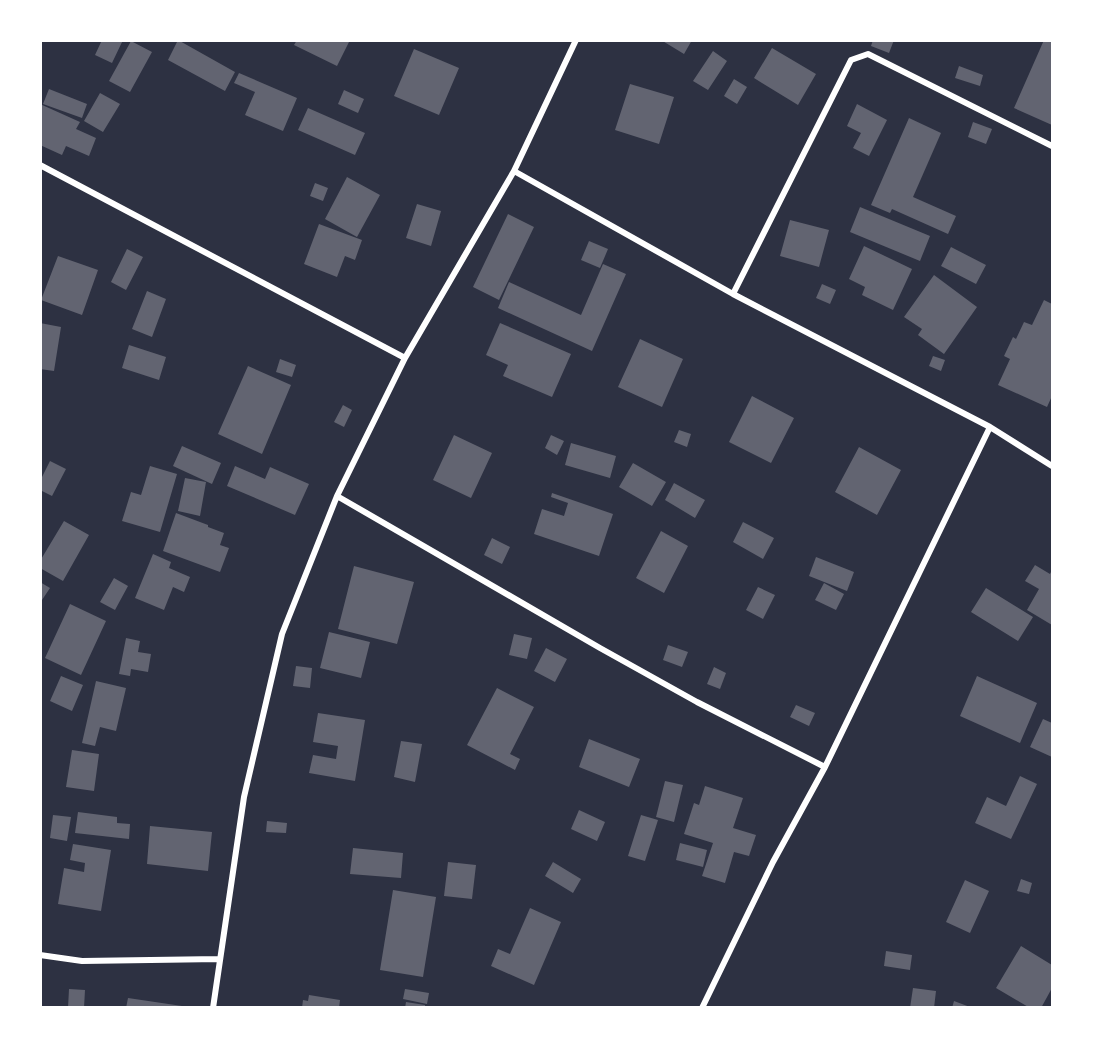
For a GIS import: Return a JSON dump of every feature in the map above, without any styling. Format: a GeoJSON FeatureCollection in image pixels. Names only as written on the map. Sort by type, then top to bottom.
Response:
{"type":"FeatureCollection","features":[{"type":"Feature","properties":{"kind":"street"},"geometry":{"type":"LineString","coordinates":[[213,1008],[244,797],[282,634],[337,496],[405,358],[514,171],[576,40]]}},
{"type":"Feature","properties":{"kind":"street"},"geometry":{"type":"LineString","coordinates":[[733,294],[851,60],[868,54],[1053,146]]}},
{"type":"Feature","properties":{"kind":"street"},"geometry":{"type":"LineString","coordinates":[[40,165],[405,358]]}},
{"type":"Feature","properties":{"kind":"street"},"geometry":{"type":"LineString","coordinates":[[514,171],[733,294],[990,427],[1053,466]]}},
{"type":"Feature","properties":{"kind":"street"},"geometry":{"type":"LineString","coordinates":[[702,1008],[773,862],[825,767],[990,427]]}},
{"type":"Feature","properties":{"kind":"street"},"geometry":{"type":"LineString","coordinates":[[337,496],[697,702],[825,767]]}},
{"type":"Feature","properties":{"kind":"street"},"geometry":{"type":"LineString","coordinates":[[40,955],[82,961],[219,959]]}},
{"type":"Feature","properties":{"kind":"building"},"geometry":{"type":"Polygon","coordinates":[[[102,40],[123,40],[112,63],[95,55],[102,40]]]}},
{"type":"Feature","properties":{"kind":"building"},"geometry":{"type":"Polygon","coordinates":[[[178,40],[235,72],[225,91],[168,60],[178,40]]]}},
{"type":"Feature","properties":{"kind":"building"},"geometry":{"type":"Polygon","coordinates":[[[297,40],[350,40],[337,66],[294,45],[297,40]]]}},
{"type":"Feature","properties":{"kind":"building"},"geometry":{"type":"Polygon","coordinates":[[[661,40],[692,40],[684,54],[661,40]]]}},
{"type":"Feature","properties":{"kind":"building"},"geometry":{"type":"Polygon","coordinates":[[[873,40],[894,40],[889,53],[871,46],[873,40]]]}},
{"type":"Feature","properties":{"kind":"building"},"geometry":{"type":"Polygon","coordinates":[[[1044,40],[1052,40],[1052,125],[1014,108],[1044,40]]]}},
{"type":"Feature","properties":{"kind":"building"},"geometry":{"type":"Polygon","coordinates":[[[131,41],[152,52],[130,92],[109,81],[131,41]]]}},
{"type":"Feature","properties":{"kind":"building"},"geometry":{"type":"Polygon","coordinates":[[[772,48],[816,74],[798,105],[754,78],[772,48]]]}},
{"type":"Feature","properties":{"kind":"building"},"geometry":{"type":"Polygon","coordinates":[[[414,49],[459,68],[439,115],[394,96],[414,49]]]}},
{"type":"Feature","properties":{"kind":"building"},"geometry":{"type":"Polygon","coordinates":[[[713,51],[727,61],[708,90],[693,81],[713,51]]]}},
{"type":"Feature","properties":{"kind":"building"},"geometry":{"type":"Polygon","coordinates":[[[959,66],[983,75],[980,86],[955,78],[959,66]]]}},
{"type":"Feature","properties":{"kind":"building"},"geometry":{"type":"Polygon","coordinates":[[[239,73],[297,98],[283,131],[245,115],[255,92],[234,83],[239,73]]]}},
{"type":"Feature","properties":{"kind":"building"},"geometry":{"type":"Polygon","coordinates":[[[734,79],[747,87],[737,104],[724,96],[734,79]]]}},
{"type":"Feature","properties":{"kind":"building"},"geometry":{"type":"Polygon","coordinates":[[[630,84],[674,97],[659,144],[615,130],[630,84]]]}},
{"type":"Feature","properties":{"kind":"building"},"geometry":{"type":"Polygon","coordinates":[[[49,89],[87,104],[82,118],[43,104],[49,89]]]}},
{"type":"Feature","properties":{"kind":"building"},"geometry":{"type":"Polygon","coordinates":[[[344,90],[364,99],[358,113],[338,104],[344,90]]]}},
{"type":"Feature","properties":{"kind":"building"},"geometry":{"type":"Polygon","coordinates":[[[100,93],[120,104],[103,132],[84,121],[100,93]]]}},
{"type":"Feature","properties":{"kind":"building"},"geometry":{"type":"Polygon","coordinates":[[[40,104],[80,122],[76,129],[96,138],[89,156],[66,146],[62,155],[40,145],[40,104]]]}},
{"type":"Feature","properties":{"kind":"building"},"geometry":{"type":"Polygon","coordinates":[[[857,104],[887,120],[869,156],[853,148],[861,133],[847,126],[857,104]]]}},
{"type":"Feature","properties":{"kind":"building"},"geometry":{"type":"Polygon","coordinates":[[[308,108],[365,133],[355,155],[298,130],[308,108]]]}},
{"type":"Feature","properties":{"kind":"building"},"geometry":{"type":"Polygon","coordinates":[[[909,118],[941,133],[913,197],[956,216],[948,234],[892,209],[890,213],[871,205],[909,118]]]}},
{"type":"Feature","properties":{"kind":"building"},"geometry":{"type":"Polygon","coordinates":[[[973,122],[992,129],[986,144],[968,137],[973,122]]]}},
{"type":"Feature","properties":{"kind":"building"},"geometry":{"type":"Polygon","coordinates":[[[347,177],[380,195],[357,237],[325,219],[347,177]]]}},
{"type":"Feature","properties":{"kind":"building"},"geometry":{"type":"Polygon","coordinates":[[[315,183],[328,188],[323,201],[310,196],[315,183]]]}},
{"type":"Feature","properties":{"kind":"building"},"geometry":{"type":"Polygon","coordinates":[[[417,204],[441,211],[431,246],[406,238],[417,204]]]}},
{"type":"Feature","properties":{"kind":"building"},"geometry":{"type":"Polygon","coordinates":[[[860,207],[930,236],[920,261],[850,232],[860,207]]]}},
{"type":"Feature","properties":{"kind":"building"},"geometry":{"type":"Polygon","coordinates":[[[508,214],[534,227],[499,300],[473,287],[508,214]]]}},
{"type":"Feature","properties":{"kind":"building"},"geometry":{"type":"Polygon","coordinates":[[[790,220],[829,230],[819,267],[780,256],[790,220]]]}},
{"type":"Feature","properties":{"kind":"building"},"geometry":{"type":"Polygon","coordinates":[[[319,224],[362,240],[355,260],[345,256],[337,277],[304,264],[319,224]]]}},
{"type":"Feature","properties":{"kind":"building"},"geometry":{"type":"Polygon","coordinates":[[[589,241],[608,249],[600,268],[581,260],[589,241]]]}},
{"type":"Feature","properties":{"kind":"building"},"geometry":{"type":"Polygon","coordinates":[[[864,246],[912,269],[893,310],[862,295],[865,287],[849,279],[864,246]]]}},
{"type":"Feature","properties":{"kind":"building"},"geometry":{"type":"Polygon","coordinates":[[[951,247],[986,265],[976,284],[941,266],[951,247]]]}},
{"type":"Feature","properties":{"kind":"building"},"geometry":{"type":"Polygon","coordinates":[[[127,249],[143,257],[126,290],[111,282],[127,249]]]}},
{"type":"Feature","properties":{"kind":"building"},"geometry":{"type":"Polygon","coordinates":[[[58,256],[98,270],[82,315],[41,300],[58,256]]]}},
{"type":"Feature","properties":{"kind":"building"},"geometry":{"type":"Polygon","coordinates":[[[603,264],[626,274],[592,351],[498,308],[509,282],[581,315],[603,264]]]}},
{"type":"Feature","properties":{"kind":"building"},"geometry":{"type":"Polygon","coordinates":[[[934,275],[977,307],[944,354],[918,335],[922,329],[904,317],[934,275]]]}},
{"type":"Feature","properties":{"kind":"building"},"geometry":{"type":"Polygon","coordinates":[[[822,284],[836,290],[830,304],[816,298],[822,284]]]}},
{"type":"Feature","properties":{"kind":"building"},"geometry":{"type":"Polygon","coordinates":[[[147,291],[166,299],[152,337],[132,329],[147,291]]]}},
{"type":"Feature","properties":{"kind":"building"},"geometry":{"type":"Polygon","coordinates":[[[1044,300],[1052,304],[1052,396],[1047,407],[998,385],[1010,359],[1004,356],[1013,337],[1016,339],[1024,322],[1032,325],[1044,300]]]}},
{"type":"Feature","properties":{"kind":"building"},"geometry":{"type":"Polygon","coordinates":[[[40,323],[61,327],[54,371],[40,369],[40,323]]]}},
{"type":"Feature","properties":{"kind":"building"},"geometry":{"type":"Polygon","coordinates":[[[500,323],[571,354],[552,397],[503,376],[508,365],[486,355],[500,323]]]}},
{"type":"Feature","properties":{"kind":"building"},"geometry":{"type":"Polygon","coordinates":[[[640,339],[683,359],[662,407],[618,387],[640,339]]]}},
{"type":"Feature","properties":{"kind":"building"},"geometry":{"type":"Polygon","coordinates":[[[129,345],[166,357],[159,380],[122,368],[129,345]]]}},
{"type":"Feature","properties":{"kind":"building"},"geometry":{"type":"Polygon","coordinates":[[[933,356],[945,360],[941,371],[929,366],[933,356]]]}},
{"type":"Feature","properties":{"kind":"building"},"geometry":{"type":"Polygon","coordinates":[[[280,359],[296,365],[292,377],[276,372],[280,359]]]}},
{"type":"Feature","properties":{"kind":"building"},"geometry":{"type":"Polygon","coordinates":[[[248,366],[291,385],[262,454],[218,434],[248,366]]]}},
{"type":"Feature","properties":{"kind":"building"},"geometry":{"type":"Polygon","coordinates":[[[752,396],[794,418],[771,463],[729,442],[752,396]]]}},
{"type":"Feature","properties":{"kind":"building"},"geometry":{"type":"Polygon","coordinates":[[[343,405],[352,410],[344,427],[334,422],[343,405]]]}},
{"type":"Feature","properties":{"kind":"building"},"geometry":{"type":"Polygon","coordinates":[[[679,430],[691,434],[687,447],[674,442],[679,430]]]}},
{"type":"Feature","properties":{"kind":"building"},"geometry":{"type":"Polygon","coordinates":[[[454,435],[492,453],[471,498],[433,480],[454,435]]]}},
{"type":"Feature","properties":{"kind":"building"},"geometry":{"type":"Polygon","coordinates":[[[551,435],[564,441],[557,455],[545,448],[551,435]]]}},
{"type":"Feature","properties":{"kind":"building"},"geometry":{"type":"Polygon","coordinates":[[[571,443],[616,456],[610,478],[565,465],[571,443]]]}},
{"type":"Feature","properties":{"kind":"building"},"geometry":{"type":"Polygon","coordinates":[[[182,446],[221,463],[212,484],[173,466],[182,446]]]}},
{"type":"Feature","properties":{"kind":"building"},"geometry":{"type":"Polygon","coordinates":[[[859,447],[901,470],[877,515],[835,492],[859,447]]]}},
{"type":"Feature","properties":{"kind":"building"},"geometry":{"type":"Polygon","coordinates":[[[50,461],[66,469],[52,496],[40,490],[40,481],[50,461]]]}},
{"type":"Feature","properties":{"kind":"building"},"geometry":{"type":"Polygon","coordinates":[[[633,463],[666,482],[652,506],[619,487],[633,463]]]}},
{"type":"Feature","properties":{"kind":"building"},"geometry":{"type":"Polygon","coordinates":[[[150,466],[177,474],[160,532],[122,521],[131,492],[141,495],[150,466]]]}},
{"type":"Feature","properties":{"kind":"building"},"geometry":{"type":"Polygon","coordinates":[[[235,466],[265,479],[270,467],[309,484],[295,515],[227,486],[235,466]]]}},
{"type":"Feature","properties":{"kind":"building"},"geometry":{"type":"Polygon","coordinates":[[[185,478],[206,482],[200,516],[178,511],[185,478]]]}},
{"type":"Feature","properties":{"kind":"building"},"geometry":{"type":"Polygon","coordinates":[[[674,483],[705,500],[695,518],[665,500],[674,483]]]}},
{"type":"Feature","properties":{"kind":"building"},"geometry":{"type":"Polygon","coordinates":[[[552,493],[613,514],[599,556],[534,534],[542,509],[564,516],[568,503],[551,497],[552,493]]]}},
{"type":"Feature","properties":{"kind":"building"},"geometry":{"type":"Polygon","coordinates":[[[176,513],[224,533],[220,545],[229,548],[220,572],[163,551],[176,513]]]}},
{"type":"Feature","properties":{"kind":"building"},"geometry":{"type":"Polygon","coordinates":[[[64,521],[89,535],[63,581],[40,568],[40,561],[64,521]]]}},
{"type":"Feature","properties":{"kind":"building"},"geometry":{"type":"Polygon","coordinates":[[[743,522],[774,538],[763,559],[733,542],[743,522]]]}},
{"type":"Feature","properties":{"kind":"building"},"geometry":{"type":"Polygon","coordinates":[[[661,531],[688,546],[664,593],[636,578],[661,531]]]}},
{"type":"Feature","properties":{"kind":"building"},"geometry":{"type":"Polygon","coordinates":[[[492,538],[510,547],[502,564],[484,555],[492,538]]]}},
{"type":"Feature","properties":{"kind":"building"},"geometry":{"type":"Polygon","coordinates":[[[153,554],[171,562],[169,568],[190,577],[184,592],[173,587],[164,610],[135,598],[153,554]]]}},
{"type":"Feature","properties":{"kind":"building"},"geometry":{"type":"Polygon","coordinates":[[[816,557],[854,572],[847,591],[809,576],[816,557]]]}},
{"type":"Feature","properties":{"kind":"building"},"geometry":{"type":"Polygon","coordinates":[[[1035,565],[1050,574],[1052,570],[1052,625],[1027,610],[1039,589],[1025,581],[1035,565]]]}},
{"type":"Feature","properties":{"kind":"building"},"geometry":{"type":"Polygon","coordinates":[[[354,566],[414,582],[397,644],[338,629],[354,566]]]}},
{"type":"Feature","properties":{"kind":"building"},"geometry":{"type":"Polygon","coordinates":[[[114,578],[128,586],[115,610],[100,602],[114,578]]]}},
{"type":"Feature","properties":{"kind":"building"},"geometry":{"type":"Polygon","coordinates":[[[40,582],[50,588],[40,603],[40,582]]]}},
{"type":"Feature","properties":{"kind":"building"},"geometry":{"type":"Polygon","coordinates":[[[824,583],[844,594],[836,610],[815,600],[824,583]]]}},
{"type":"Feature","properties":{"kind":"building"},"geometry":{"type":"Polygon","coordinates":[[[758,587],[775,595],[763,619],[746,610],[758,587]]]}},
{"type":"Feature","properties":{"kind":"building"},"geometry":{"type":"Polygon","coordinates":[[[986,588],[1033,617],[1018,641],[971,612],[986,588]]]}},
{"type":"Feature","properties":{"kind":"building"},"geometry":{"type":"Polygon","coordinates":[[[70,604],[106,621],[81,675],[45,658],[70,604]]]}},
{"type":"Feature","properties":{"kind":"building"},"geometry":{"type":"Polygon","coordinates":[[[329,632],[370,642],[361,678],[320,668],[329,632]]]}},
{"type":"Feature","properties":{"kind":"building"},"geometry":{"type":"Polygon","coordinates":[[[514,634],[532,638],[527,659],[509,655],[514,634]]]}},
{"type":"Feature","properties":{"kind":"building"},"geometry":{"type":"Polygon","coordinates":[[[126,638],[140,641],[138,652],[151,654],[148,672],[131,669],[130,676],[119,674],[126,638]]]}},
{"type":"Feature","properties":{"kind":"building"},"geometry":{"type":"Polygon","coordinates":[[[668,645],[688,652],[682,667],[663,660],[668,645]]]}},
{"type":"Feature","properties":{"kind":"building"},"geometry":{"type":"Polygon","coordinates":[[[546,648],[567,659],[555,682],[534,671],[546,648]]]}},
{"type":"Feature","properties":{"kind":"building"},"geometry":{"type":"Polygon","coordinates":[[[296,666],[312,668],[310,688],[293,686],[296,666]]]}},
{"type":"Feature","properties":{"kind":"building"},"geometry":{"type":"Polygon","coordinates":[[[714,667],[726,673],[720,689],[707,684],[714,667]]]}},
{"type":"Feature","properties":{"kind":"building"},"geometry":{"type":"Polygon","coordinates":[[[61,676],[83,685],[72,711],[50,701],[61,676]]]}},
{"type":"Feature","properties":{"kind":"building"},"geometry":{"type":"Polygon","coordinates":[[[977,676],[1037,703],[1020,743],[960,716],[977,676]]]}},
{"type":"Feature","properties":{"kind":"building"},"geometry":{"type":"Polygon","coordinates":[[[96,681],[126,688],[116,731],[100,727],[95,746],[82,743],[96,681]]]}},
{"type":"Feature","properties":{"kind":"building"},"geometry":{"type":"Polygon","coordinates":[[[497,688],[534,707],[510,754],[520,759],[515,770],[467,745],[497,688]]]}},
{"type":"Feature","properties":{"kind":"building"},"geometry":{"type":"Polygon","coordinates":[[[796,705],[815,713],[809,726],[790,717],[796,705]]]}},
{"type":"Feature","properties":{"kind":"building"},"geometry":{"type":"Polygon","coordinates":[[[318,713],[365,720],[355,781],[309,773],[313,755],[336,759],[338,746],[313,742],[318,713]]]}},
{"type":"Feature","properties":{"kind":"building"},"geometry":{"type":"Polygon","coordinates":[[[1043,719],[1052,723],[1052,757],[1030,747],[1043,719]]]}},
{"type":"Feature","properties":{"kind":"building"},"geometry":{"type":"Polygon","coordinates":[[[589,739],[640,759],[629,787],[579,767],[589,739]]]}},
{"type":"Feature","properties":{"kind":"building"},"geometry":{"type":"Polygon","coordinates":[[[401,741],[422,744],[415,782],[394,777],[401,741]]]}},
{"type":"Feature","properties":{"kind":"building"},"geometry":{"type":"Polygon","coordinates":[[[72,750],[99,754],[94,791],[66,787],[72,750]]]}},
{"type":"Feature","properties":{"kind":"building"},"geometry":{"type":"Polygon","coordinates":[[[1020,776],[1037,784],[1011,839],[975,823],[987,797],[1006,806],[1020,776]]]}},
{"type":"Feature","properties":{"kind":"building"},"geometry":{"type":"Polygon","coordinates":[[[665,781],[683,785],[674,822],[656,817],[665,781]]]}},
{"type":"Feature","properties":{"kind":"building"},"geometry":{"type":"Polygon","coordinates":[[[705,786],[743,798],[733,828],[756,835],[749,856],[734,852],[725,883],[702,876],[713,843],[684,834],[694,803],[699,805],[705,786]]]}},
{"type":"Feature","properties":{"kind":"building"},"geometry":{"type":"Polygon","coordinates":[[[579,810],[605,822],[597,841],[571,829],[579,810]]]}},
{"type":"Feature","properties":{"kind":"building"},"geometry":{"type":"Polygon","coordinates":[[[78,812],[117,817],[117,823],[130,824],[129,839],[75,833],[78,812]]]}},
{"type":"Feature","properties":{"kind":"building"},"geometry":{"type":"Polygon","coordinates":[[[53,815],[71,817],[67,841],[50,838],[53,815]]]}},
{"type":"Feature","properties":{"kind":"building"},"geometry":{"type":"Polygon","coordinates":[[[641,815],[658,820],[645,861],[628,856],[641,815]]]}},
{"type":"Feature","properties":{"kind":"building"},"geometry":{"type":"Polygon","coordinates":[[[267,821],[287,823],[286,833],[266,832],[267,821]]]}},
{"type":"Feature","properties":{"kind":"building"},"geometry":{"type":"Polygon","coordinates":[[[150,826],[212,832],[208,871],[147,864],[150,826]]]}},
{"type":"Feature","properties":{"kind":"building"},"geometry":{"type":"Polygon","coordinates":[[[680,843],[707,850],[703,867],[676,860],[680,843]]]}},
{"type":"Feature","properties":{"kind":"building"},"geometry":{"type":"Polygon","coordinates":[[[73,844],[111,850],[101,911],[58,904],[64,868],[84,872],[85,863],[70,860],[73,844]]]}},
{"type":"Feature","properties":{"kind":"building"},"geometry":{"type":"Polygon","coordinates":[[[353,848],[403,853],[401,878],[350,874],[353,848]]]}},
{"type":"Feature","properties":{"kind":"building"},"geometry":{"type":"Polygon","coordinates":[[[448,862],[476,865],[472,899],[444,896],[448,862]]]}},
{"type":"Feature","properties":{"kind":"building"},"geometry":{"type":"Polygon","coordinates":[[[553,862],[581,879],[573,893],[545,876],[553,862]]]}},
{"type":"Feature","properties":{"kind":"building"},"geometry":{"type":"Polygon","coordinates":[[[1021,879],[1032,883],[1029,894],[1017,891],[1021,879]]]}},
{"type":"Feature","properties":{"kind":"building"},"geometry":{"type":"Polygon","coordinates":[[[965,880],[989,891],[970,933],[946,922],[965,880]]]}},
{"type":"Feature","properties":{"kind":"building"},"geometry":{"type":"Polygon","coordinates":[[[393,890],[436,897],[423,977],[380,970],[393,890]]]}},
{"type":"Feature","properties":{"kind":"building"},"geometry":{"type":"Polygon","coordinates":[[[530,908],[561,922],[534,985],[491,966],[498,949],[510,954],[530,908]]]}},
{"type":"Feature","properties":{"kind":"building"},"geometry":{"type":"Polygon","coordinates":[[[1021,946],[1052,965],[1052,988],[1041,1008],[1030,1008],[996,988],[1021,946]]]}},
{"type":"Feature","properties":{"kind":"building"},"geometry":{"type":"Polygon","coordinates":[[[886,951],[912,955],[910,970],[884,966],[886,951]]]}},
{"type":"Feature","properties":{"kind":"building"},"geometry":{"type":"Polygon","coordinates":[[[913,988],[936,991],[934,1008],[910,1008],[913,988]]]}},
{"type":"Feature","properties":{"kind":"building"},"geometry":{"type":"Polygon","coordinates":[[[69,989],[85,990],[84,1008],[68,1008],[69,989]]]}},
{"type":"Feature","properties":{"kind":"building"},"geometry":{"type":"Polygon","coordinates":[[[405,989],[429,993],[427,1004],[403,999],[405,989]]]}},
{"type":"Feature","properties":{"kind":"building"},"geometry":{"type":"Polygon","coordinates":[[[309,995],[340,1000],[339,1008],[302,1008],[303,1000],[308,1001],[309,995]]]}},
{"type":"Feature","properties":{"kind":"building"},"geometry":{"type":"Polygon","coordinates":[[[128,998],[182,1006],[182,1008],[126,1008],[128,998]]]}},
{"type":"Feature","properties":{"kind":"building"},"geometry":{"type":"Polygon","coordinates":[[[954,1001],[970,1007],[970,1008],[952,1008],[954,1001]]]}},
{"type":"Feature","properties":{"kind":"building"},"geometry":{"type":"Polygon","coordinates":[[[406,1002],[425,1005],[425,1008],[405,1008],[406,1002]]]}}]}
